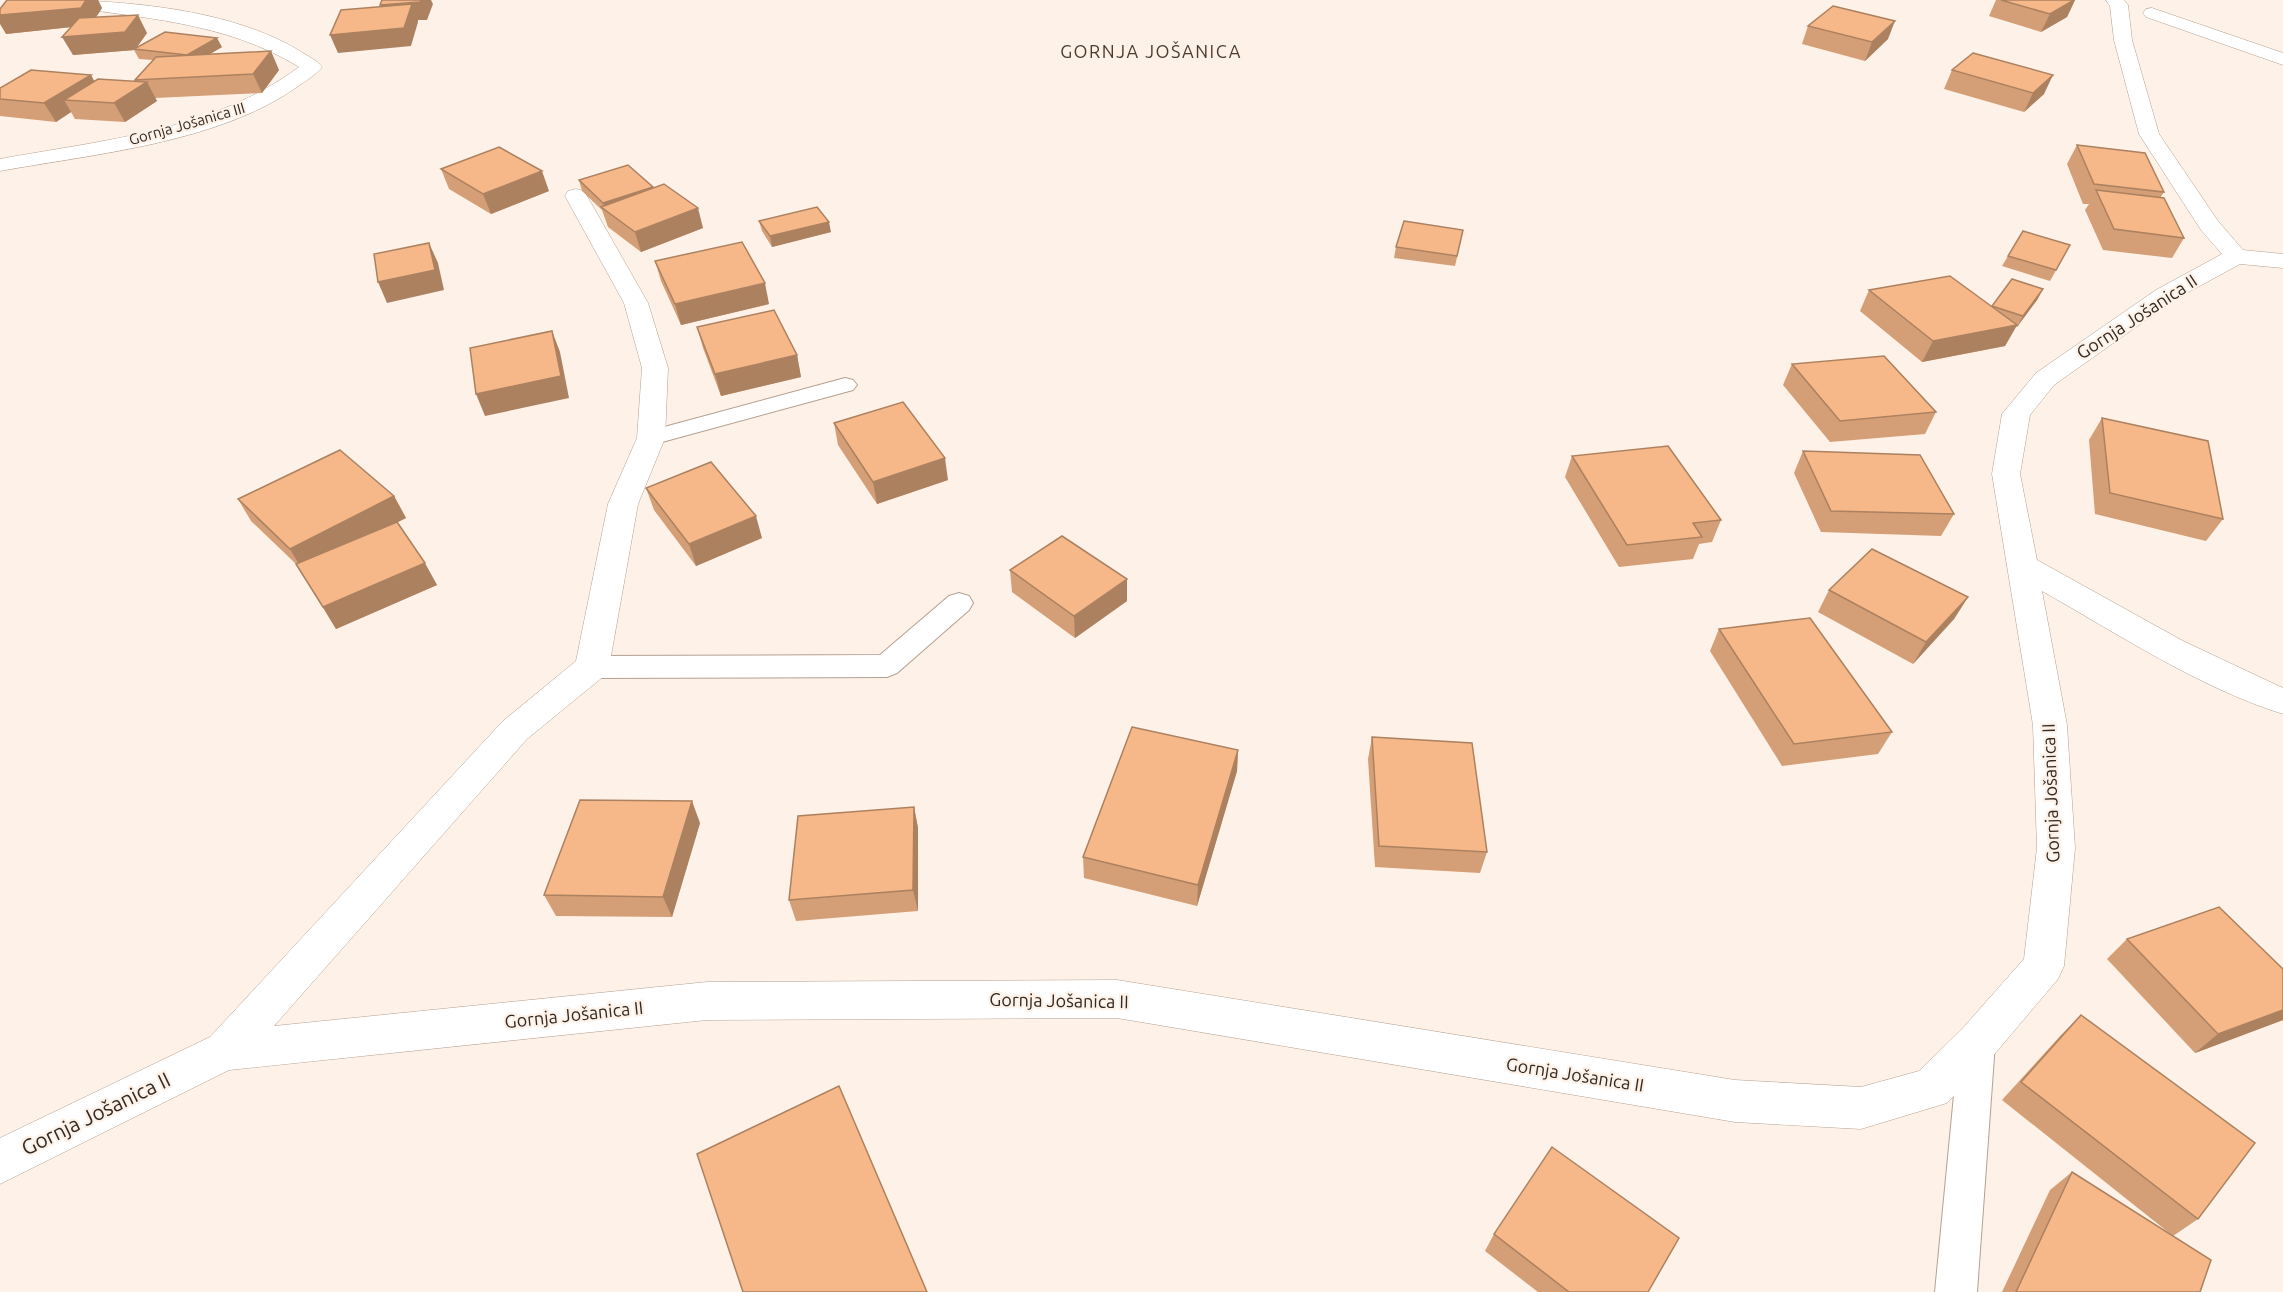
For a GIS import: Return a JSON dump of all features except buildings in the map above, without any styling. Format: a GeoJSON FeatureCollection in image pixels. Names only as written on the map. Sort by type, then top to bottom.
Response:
{"type":"FeatureCollection","features":[{"type":"Feature","properties":{"kind":"street","name":"Gornja Jošanica III"},"geometry":{"type":"LineString","coordinates":[[0,165],[123,142],[198,124],[250,106],[285,88],[312,67],[290,51],[209,24],[146,10],[55,0]]}},
{"type":"Feature","properties":{"kind":"street"},"geometry":{"type":"LineString","coordinates":[[2283,59],[2134,5],[2123,40],[2149,134],[2210,225],[2236,255],[2283,261]]}},
{"type":"Feature","properties":{"kind":"street"},"geometry":{"type":"LineString","coordinates":[[576,196],[636,303],[655,368],[651,438],[623,504],[592,667]]}},
{"type":"Feature","properties":{"kind":"street","name":"Gornja Jošanica II"},"geometry":{"type":"LineString","coordinates":[[0,1162],[225,1051],[707,1001],[1117,999],[1735,1101],[1861,1107],[1932,1088],[1977,1043],[2044,966],[2056,848],[2050,725],[2006,474],[2016,414],[2045,379],[2165,296],[2236,255]]}},
{"type":"Feature","properties":{"kind":"street"},"geometry":{"type":"LineString","coordinates":[[2024,567],[2171,649],[2260,693],[2283,701]]}},
{"type":"Feature","properties":{"kind":"street","name":"Gornja Jošanica II"},"geometry":{"type":"LineString","coordinates":[[225,1051],[515,730],[592,667]]}},
{"type":"Feature","properties":{"kind":"lane"},"geometry":{"type":"LineString","coordinates":[[651,438],[845,385]]}},
{"type":"Feature","properties":{"kind":"lane"},"geometry":{"type":"LineString","coordinates":[[592,667],[887,666],[959,603]]}},
{"type":"Feature","properties":{"kind":"lane"},"geometry":{"type":"LineString","coordinates":[[1956,1292],[1977,1043]]}},
{"type":"Feature","properties":{"kind":"district","name":"GORNJA JOŠANICA"},"geometry":{"type":"Point","coordinates":[1151,52]}}]}
